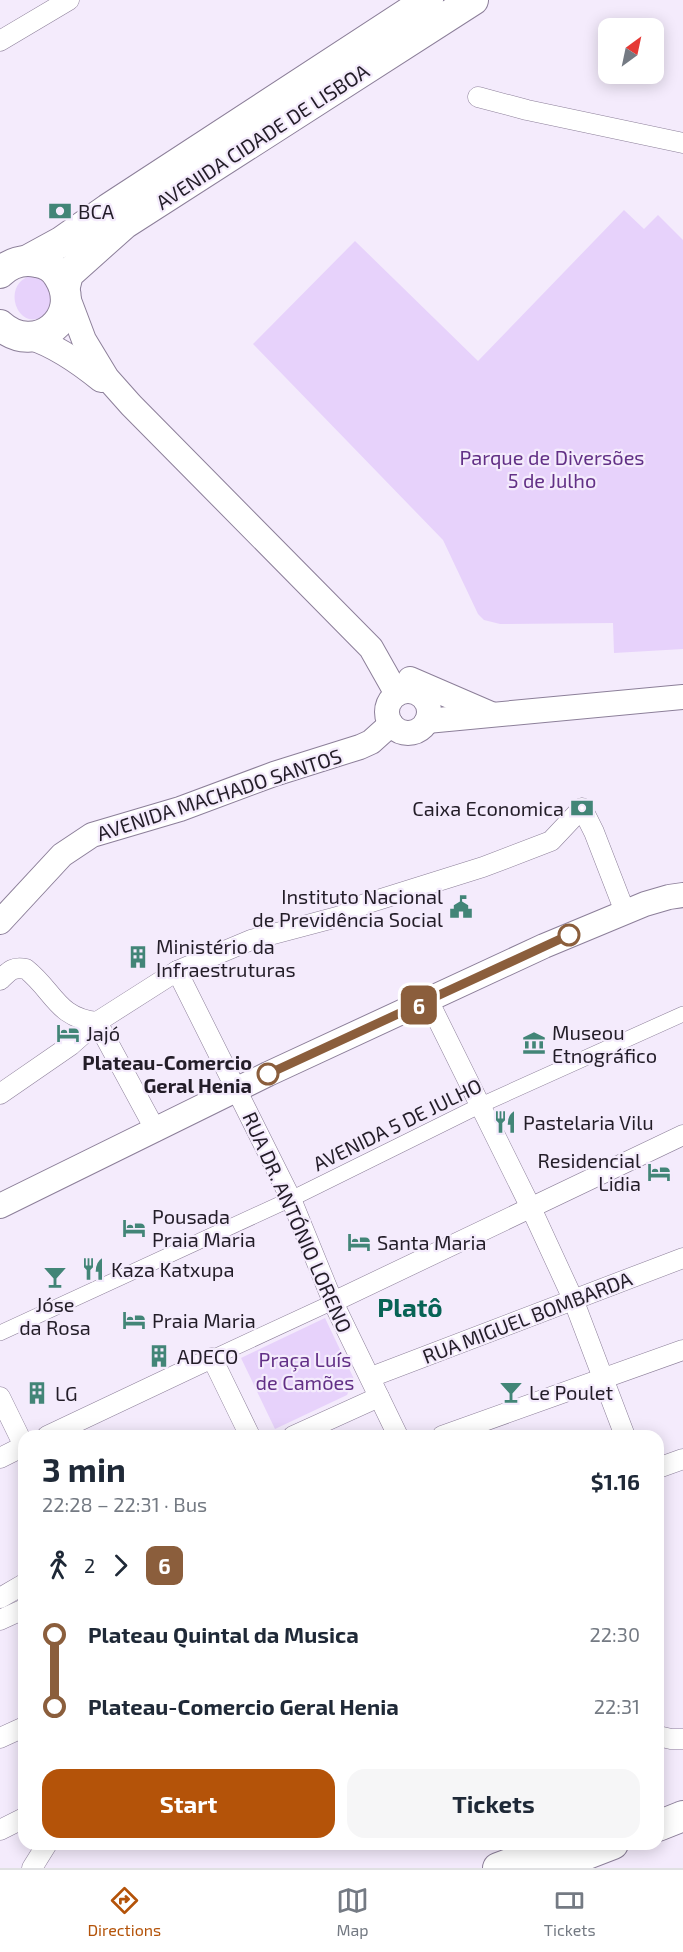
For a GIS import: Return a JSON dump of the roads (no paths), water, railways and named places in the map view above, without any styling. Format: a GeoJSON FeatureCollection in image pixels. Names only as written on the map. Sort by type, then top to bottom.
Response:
{"type":"FeatureCollection","features":[{"type":"Feature","properties":{"kind":"main road","name":"AVENIDA CIDADE DE LISBOA"},"geometry":{"type":"LineString","coordinates":[[12,262],[61,242],[428,0]]}},
{"type":"Feature","properties":{"kind":"main road","name":"AVENIDA CIDADE DE LISBOA"},"geometry":{"type":"LineString","coordinates":[[11,333],[42,335],[52,329],[61,319],[66,308],[68,274],[124,224],[473,0]]}},
{"type":"Feature","properties":{"kind":"main road"},"geometry":{"type":"LineString","coordinates":[[12,262],[44,263],[57,272],[66,291]]}},
{"type":"Feature","properties":{"kind":"main road"},"geometry":{"type":"LineString","coordinates":[[664,1805],[683,1797]]}},
{"type":"Feature","properties":{"kind":"main road"},"geometry":{"type":"LineString","coordinates":[[664,1824],[683,1816]]}},
{"type":"Feature","properties":{"kind":"main road"},"geometry":{"type":"LineString","coordinates":[[498,1868],[546,1850]]}},
{"type":"Feature","properties":{"kind":"main road"},"geometry":{"type":"LineString","coordinates":[[551,1868],[598,1850]]}},
{"type":"Feature","properties":{"kind":"street"},"geometry":{"type":"LineString","coordinates":[[0,41],[69,0]]}},
{"type":"Feature","properties":{"kind":"street"},"geometry":{"type":"LineString","coordinates":[[478,97],[527,110],[683,143]]}},
{"type":"Feature","properties":{"kind":"street"},"geometry":{"type":"LineString","coordinates":[[66,291],[84,340],[107,378],[371,648],[398,694]]}},
{"type":"Feature","properties":{"kind":"street"},"geometry":{"type":"LineString","coordinates":[[11,333],[45,343],[79,362],[131,405]]}},
{"type":"Feature","properties":{"kind":"street"},"geometry":{"type":"LineString","coordinates":[[381,663],[394,671],[494,715]]}},
{"type":"Feature","properties":{"kind":"street"},"geometry":{"type":"LineString","coordinates":[[411,691],[424,698],[429,711],[427,721],[421,729],[408,733],[396,729],[388,719],[389,702],[398,694],[411,691]]}},
{"type":"Feature","properties":{"kind":"street"},"geometry":{"type":"LineString","coordinates":[[427,721],[683,697]]}},
{"type":"Feature","properties":{"kind":"street","name":"AVENIDA MACHADO SANTOS"},"geometry":{"type":"LineString","coordinates":[[0,922],[62,855],[92,835],[180,808],[274,774],[360,747],[382,733],[391,724]]}},
{"type":"Feature","properties":{"kind":"street"},"geometry":{"type":"LineString","coordinates":[[0,1094],[71,1045],[97,1022],[177,971],[251,940],[341,916],[365,904],[483,867],[551,841],[582,808],[594,832],[625,912]]}},
{"type":"Feature","properties":{"kind":"street"},"geometry":{"type":"LineString","coordinates":[[0,1206],[156,1131],[237,1089],[561,938],[625,912],[669,897],[683,895]]}},
{"type":"Feature","properties":{"kind":"street"},"geometry":{"type":"LineString","coordinates":[[0,980],[11,969],[18,967],[26,969],[73,1017],[83,1021],[97,1022]]}},
{"type":"Feature","properties":{"kind":"street","name":"RUA DR. ANTÓNIO LORENO"},"geometry":{"type":"LineString","coordinates":[[177,971],[291,1199],[333,1302],[379,1397]]}},
{"type":"Feature","properties":{"kind":"street"},"geometry":{"type":"LineString","coordinates":[[428,1000],[531,1208],[573,1299],[623,1430]]}},
{"type":"Feature","properties":{"kind":"street","name":"AVENIDA 5 DE JULHO"},"geometry":{"type":"LineString","coordinates":[[0,1333],[291,1199],[481,1105],[683,1014]]}},
{"type":"Feature","properties":{"kind":"street"},"geometry":{"type":"LineString","coordinates":[[97,1022],[156,1131]]}},
{"type":"Feature","properties":{"kind":"street"},"geometry":{"type":"LineString","coordinates":[[60,1430],[683,1135]]}},
{"type":"Feature","properties":{"kind":"street","name":"RUA MIGUEL BOMBARDA"},"geometry":{"type":"LineString","coordinates":[[371,1377],[683,1258]]}},
{"type":"Feature","properties":{"kind":"street"},"geometry":{"type":"LineString","coordinates":[[459,1430],[683,1350]]}},
{"type":"Feature","properties":{"kind":"street"},"geometry":{"type":"LineString","coordinates":[[212,1358],[247,1430]]}},
{"type":"Feature","properties":{"kind":"street"},"geometry":{"type":"LineString","coordinates":[[0,1397],[18,1434]]}},
{"type":"Feature","properties":{"kind":"street"},"geometry":{"type":"LineString","coordinates":[[306,1430],[379,1397],[396,1430]]}},
{"type":"Feature","properties":{"kind":"street"},"geometry":{"type":"LineString","coordinates":[[0,1458],[18,1449]]}},
{"type":"Feature","properties":{"kind":"street"},"geometry":{"type":"LineString","coordinates":[[664,1466],[683,1459]]}},
{"type":"Feature","properties":{"kind":"street"},"geometry":{"type":"LineString","coordinates":[[0,1598],[18,1588]]}},
{"type":"Feature","properties":{"kind":"street"},"geometry":{"type":"LineString","coordinates":[[0,1620],[18,1612]]}},
{"type":"Feature","properties":{"kind":"street"},"geometry":{"type":"LineString","coordinates":[[0,1738],[18,1730]]}},
{"type":"Feature","properties":{"kind":"street"},"geometry":{"type":"LineString","coordinates":[[664,1737],[683,1739]]}},
{"type":"Feature","properties":{"kind":"street"},"geometry":{"type":"LineString","coordinates":[[0,1830],[18,1821]]}},
{"type":"Feature","properties":{"kind":"street"},"geometry":{"type":"LineString","coordinates":[[32,1868],[43,1850]]}},
{"type":"Feature","properties":{"kind":"place","name":"BCA"},"geometry":{"type":"Point","coordinates":[60,211]}},
{"type":"Feature","properties":{"kind":"place","name":"Caixa Economica"},"geometry":{"type":"Point","coordinates":[582,808]}},
{"type":"Feature","properties":{"kind":"place","name":"Instituto Nacional de Previdência Social"},"geometry":{"type":"Point","coordinates":[461,907]}},
{"type":"Feature","properties":{"kind":"place","name":"Ministério da Infraestruturas"},"geometry":{"type":"Point","coordinates":[138,957]}},
{"type":"Feature","properties":{"kind":"place","name":"Jajó"},"geometry":{"type":"Point","coordinates":[68,1033]}},
{"type":"Feature","properties":{"kind":"place","name":"Museou Etnográfico"},"geometry":{"type":"Point","coordinates":[534,1043]}},
{"type":"Feature","properties":{"kind":"place","name":"Plateau-Comercio Geral Henia"},"geometry":{"type":"Point","coordinates":[268,1074]}},
{"type":"Feature","properties":{"kind":"place","name":"Pastelaria Vilu"},"geometry":{"type":"Point","coordinates":[505,1122]}},
{"type":"Feature","properties":{"kind":"place","name":"Residencial Lidia"},"geometry":{"type":"Point","coordinates":[659,1172]}},
{"type":"Feature","properties":{"kind":"place","name":"Pousada Praia Maria"},"geometry":{"type":"Point","coordinates":[134,1228]}},
{"type":"Feature","properties":{"kind":"place","name":"Santa Maria"},"geometry":{"type":"Point","coordinates":[359,1242]}},
{"type":"Feature","properties":{"kind":"place","name":"Kaza Katxupa"},"geometry":{"type":"Point","coordinates":[93,1269]}},
{"type":"Feature","properties":{"kind":"place","name":"Jóse da Rosa"},"geometry":{"type":"Point","coordinates":[55,1277]}},
{"type":"Feature","properties":{"kind":"place","name":"Praia Maria"},"geometry":{"type":"Point","coordinates":[134,1320]}},
{"type":"Feature","properties":{"kind":"place","name":"ADECO"},"geometry":{"type":"Point","coordinates":[159,1356]}},
{"type":"Feature","properties":{"kind":"place","name":"Le Poulet"},"geometry":{"type":"Point","coordinates":[511,1392]}},
{"type":"Feature","properties":{"kind":"place","name":"LG"},"geometry":{"type":"Point","coordinates":[37,1393]}},
{"type":"Feature","properties":{"kind":"district","name":"Platô"},"geometry":{"type":"Point","coordinates":[410,1306]}},
{"type":"Feature","properties":{"kind":"park label","name":"Parque de Diversões 5 de Julho"},"geometry":{"type":"Point","coordinates":[552,468]}},
{"type":"Feature","properties":{"kind":"park label","name":"Praça Luís de Camões"},"geometry":{"type":"Point","coordinates":[305,1370]}}]}
